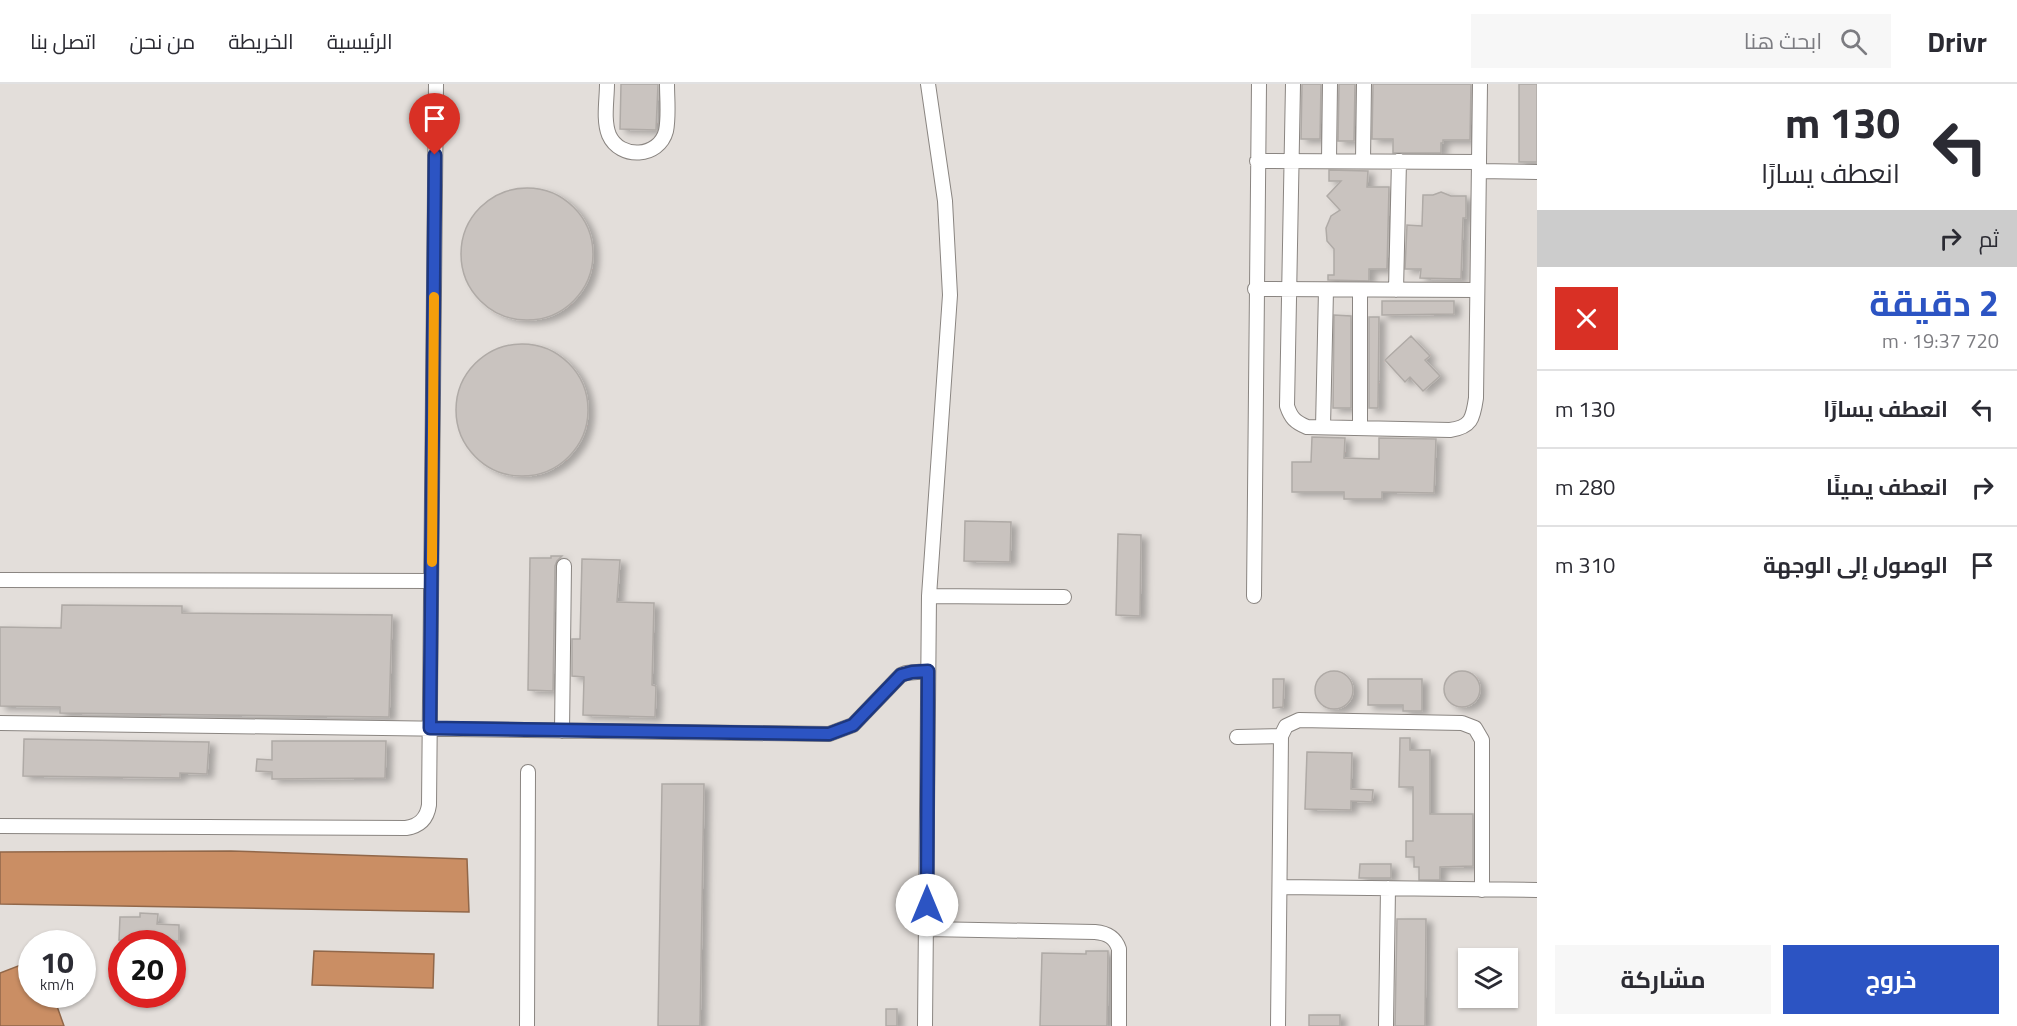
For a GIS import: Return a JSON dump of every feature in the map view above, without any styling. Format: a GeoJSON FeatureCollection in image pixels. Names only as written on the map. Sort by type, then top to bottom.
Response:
{"type":"FeatureCollection","features":[{"type":"Feature","properties":{"kind":"street"},"geometry":{"type":"LineString","coordinates":[[0,826],[412,827],[422,821],[429,811],[436,84]]}},
{"type":"Feature","properties":{"kind":"street"},"geometry":{"type":"LineString","coordinates":[[607,84],[608,133],[619,148],[638,153],[656,146],[666,130],[667,84]]}},
{"type":"Feature","properties":{"kind":"street"},"geometry":{"type":"LineString","coordinates":[[925,1026],[929,596],[950,295],[945,201],[928,84]]}},
{"type":"Feature","properties":{"kind":"street"},"geometry":{"type":"LineString","coordinates":[[1254,596],[1255,289],[1259,84]]}},
{"type":"Feature","properties":{"kind":"street"},"geometry":{"type":"LineString","coordinates":[[1293,84],[1287,406],[1290,417],[1307,427],[1450,430],[1462,428],[1471,422],[1476,399],[1480,84]]}},
{"type":"Feature","properties":{"kind":"street"},"geometry":{"type":"LineString","coordinates":[[1329,160],[1330,84]]}},
{"type":"Feature","properties":{"kind":"street"},"geometry":{"type":"LineString","coordinates":[[1364,84],[1364,161]]}},
{"type":"Feature","properties":{"kind":"street"},"geometry":{"type":"LineString","coordinates":[[1257,160],[1399,161],[1537,172]]}},
{"type":"Feature","properties":{"kind":"street"},"geometry":{"type":"LineString","coordinates":[[1396,290],[1399,161]]}},
{"type":"Feature","properties":{"kind":"street"},"geometry":{"type":"LineString","coordinates":[[1255,289],[1477,290]]}},
{"type":"Feature","properties":{"kind":"street"},"geometry":{"type":"LineString","coordinates":[[1323,427],[1326,290]]}},
{"type":"Feature","properties":{"kind":"street"},"geometry":{"type":"LineString","coordinates":[[1360,290],[1360,428]]}},
{"type":"Feature","properties":{"kind":"street"},"geometry":{"type":"LineString","coordinates":[[562,731],[564,566]]}},
{"type":"Feature","properties":{"kind":"street"},"geometry":{"type":"LineString","coordinates":[[0,580],[431,581]]}},
{"type":"Feature","properties":{"kind":"street"},"geometry":{"type":"LineString","coordinates":[[929,596],[1064,597]]}},
{"type":"Feature","properties":{"kind":"street"},"geometry":{"type":"LineString","coordinates":[[0,723],[829,734],[853,725],[901,675],[928,671]]}},
{"type":"Feature","properties":{"kind":"street"},"geometry":{"type":"LineString","coordinates":[[1278,1026],[1281,736],[1286,726],[1299,720],[1462,723],[1475,728],[1482,740],[1482,890]]}},
{"type":"Feature","properties":{"kind":"street"},"geometry":{"type":"LineString","coordinates":[[1237,737],[1281,736]]}},
{"type":"Feature","properties":{"kind":"street"},"geometry":{"type":"LineString","coordinates":[[527,1026],[528,772]]}},
{"type":"Feature","properties":{"kind":"street"},"geometry":{"type":"LineString","coordinates":[[1280,887],[1537,890]]}},
{"type":"Feature","properties":{"kind":"street"},"geometry":{"type":"LineString","coordinates":[[1386,1026],[1388,888]]}},
{"type":"Feature","properties":{"kind":"street"},"geometry":{"type":"LineString","coordinates":[[927,928],[1106,933],[1119,949],[1119,1026]]}},
{"type":"Feature","properties":{"kind":"shaded area"},"geometry":{"type":"Polygon","coordinates":[[[231,851],[467,859],[469,912],[0,904],[0,852],[231,851]]]}},
{"type":"Feature","properties":{"kind":"shaded area"},"geometry":{"type":"Polygon","coordinates":[[[314,951],[434,954],[433,988],[312,985],[314,951]]]}},
{"type":"Feature","properties":{"kind":"shaded area"},"geometry":{"type":"Polygon","coordinates":[[[18,966],[18,1008],[58,1008],[64,1026],[0,1026],[0,973],[18,966]]]}},
{"type":"Feature","properties":{"kind":"building"},"geometry":{"type":"Polygon","coordinates":[[[621,84],[658,84],[656,130],[620,129],[621,84]]]}},
{"type":"Feature","properties":{"kind":"building"},"geometry":{"type":"Polygon","coordinates":[[[1302,84],[1321,84],[1320,139],[1301,139],[1302,84]]]}},
{"type":"Feature","properties":{"kind":"building"},"geometry":{"type":"Polygon","coordinates":[[[1339,84],[1355,84],[1354,141],[1338,141],[1339,84]]]}},
{"type":"Feature","properties":{"kind":"building"},"geometry":{"type":"Polygon","coordinates":[[[1373,84],[1471,84],[1470,140],[1443,140],[1441,153],[1393,153],[1393,139],[1372,139],[1373,84]]]}},
{"type":"Feature","properties":{"kind":"building"},"geometry":{"type":"Polygon","coordinates":[[[1519,84],[1537,84],[1537,162],[1519,162],[1519,84]]]}},
{"type":"Feature","properties":{"kind":"building"},"geometry":{"type":"Polygon","coordinates":[[[1329,170],[1368,171],[1367,187],[1389,187],[1387,269],[1369,269],[1369,281],[1328,280],[1328,275],[1334,275],[1334,249],[1327,241],[1326,228],[1331,216],[1340,210],[1327,196],[1341,181],[1329,181],[1329,170]]]}},
{"type":"Feature","properties":{"kind":"building"},"geometry":{"type":"Polygon","coordinates":[[[527,188],[552,193],[574,207],[588,229],[593,254],[588,279],[574,301],[552,315],[527,320],[502,315],[480,301],[466,279],[461,254],[466,229],[480,207],[502,193],[527,188]]]}},
{"type":"Feature","properties":{"kind":"building"},"geometry":{"type":"Polygon","coordinates":[[[1441,192],[1451,196],[1466,196],[1461,279],[1420,278],[1421,269],[1405,269],[1407,225],[1422,226],[1423,195],[1441,192]]]}},
{"type":"Feature","properties":{"kind":"building"},"geometry":{"type":"Polygon","coordinates":[[[1382,301],[1454,301],[1454,314],[1382,315],[1382,301]]]}},
{"type":"Feature","properties":{"kind":"building"},"geometry":{"type":"Polygon","coordinates":[[[1334,315],[1351,316],[1351,408],[1333,408],[1334,315]]]}},
{"type":"Feature","properties":{"kind":"building"},"geometry":{"type":"Polygon","coordinates":[[[1369,317],[1379,317],[1378,408],[1369,408],[1369,317]]]}},
{"type":"Feature","properties":{"kind":"building"},"geometry":{"type":"Polygon","coordinates":[[[1411,336],[1430,356],[1425,360],[1440,376],[1423,391],[1410,377],[1405,382],[1385,360],[1411,336]]]}},
{"type":"Feature","properties":{"kind":"building"},"geometry":{"type":"Polygon","coordinates":[[[522,344],[547,349],[569,363],[583,385],[588,410],[583,435],[569,457],[547,471],[522,476],[497,471],[475,457],[461,435],[456,410],[461,385],[475,363],[497,349],[522,344]]]}},
{"type":"Feature","properties":{"kind":"building"},"geometry":{"type":"Polygon","coordinates":[[[1312,437],[1345,438],[1344,458],[1379,459],[1379,438],[1436,439],[1434,493],[1382,492],[1382,499],[1344,499],[1344,492],[1292,492],[1292,462],[1311,462],[1312,437]]]}},
{"type":"Feature","properties":{"kind":"building"},"geometry":{"type":"Polygon","coordinates":[[[965,521],[1011,522],[1010,562],[964,561],[965,521]]]}},
{"type":"Feature","properties":{"kind":"building"},"geometry":{"type":"Polygon","coordinates":[[[1118,534],[1141,535],[1140,616],[1116,615],[1118,534]]]}},
{"type":"Feature","properties":{"kind":"building"},"geometry":{"type":"Polygon","coordinates":[[[551,556],[562,556],[555,566],[553,691],[528,690],[530,558],[551,558],[551,556]]]}},
{"type":"Feature","properties":{"kind":"building"},"geometry":{"type":"Polygon","coordinates":[[[582,559],[620,560],[617,602],[654,603],[652,685],[656,686],[655,717],[583,715],[584,677],[572,676],[572,639],[580,639],[582,559]]]}},
{"type":"Feature","properties":{"kind":"building"},"geometry":{"type":"Polygon","coordinates":[[[62,605],[182,606],[182,613],[392,615],[389,717],[60,713],[60,707],[0,706],[0,627],[61,628],[62,605]]]}},
{"type":"Feature","properties":{"kind":"building"},"geometry":{"type":"Polygon","coordinates":[[[1334,671],[1348,676],[1353,690],[1348,704],[1334,709],[1320,704],[1315,690],[1320,676],[1334,671]]]}},
{"type":"Feature","properties":{"kind":"building"},"geometry":{"type":"Polygon","coordinates":[[[1462,671],[1475,676],[1480,689],[1475,702],[1462,707],[1449,702],[1444,689],[1449,676],[1462,671]]]}},
{"type":"Feature","properties":{"kind":"building"},"geometry":{"type":"Polygon","coordinates":[[[1273,679],[1284,679],[1283,707],[1273,708],[1273,679]]]}},
{"type":"Feature","properties":{"kind":"building"},"geometry":{"type":"Polygon","coordinates":[[[1368,679],[1422,679],[1422,711],[1403,711],[1403,705],[1368,705],[1368,679]]]}},
{"type":"Feature","properties":{"kind":"building"},"geometry":{"type":"Polygon","coordinates":[[[1400,738],[1410,738],[1410,750],[1430,750],[1430,814],[1473,814],[1473,866],[1440,867],[1440,880],[1419,880],[1419,867],[1414,867],[1414,857],[1406,857],[1406,841],[1413,841],[1413,787],[1399,787],[1400,738]]]}},
{"type":"Feature","properties":{"kind":"building"},"geometry":{"type":"Polygon","coordinates":[[[24,739],[209,742],[207,774],[180,773],[180,778],[23,776],[24,739]]]}},
{"type":"Feature","properties":{"kind":"building"},"geometry":{"type":"Polygon","coordinates":[[[272,741],[386,741],[385,778],[272,779],[272,772],[256,771],[257,759],[272,760],[272,741]]]}},
{"type":"Feature","properties":{"kind":"building"},"geometry":{"type":"Polygon","coordinates":[[[1307,752],[1352,753],[1351,789],[1373,790],[1372,802],[1351,801],[1351,810],[1305,809],[1307,752]]]}},
{"type":"Feature","properties":{"kind":"building"},"geometry":{"type":"Polygon","coordinates":[[[662,784],[704,784],[700,1026],[658,1026],[662,784]]]}},
{"type":"Feature","properties":{"kind":"building"},"geometry":{"type":"Polygon","coordinates":[[[1360,864],[1391,864],[1391,878],[1359,878],[1360,864]]]}},
{"type":"Feature","properties":{"kind":"building"},"geometry":{"type":"Polygon","coordinates":[[[140,913],[158,914],[157,924],[179,925],[179,930],[119,930],[120,917],[140,917],[140,913]]]}},
{"type":"Feature","properties":{"kind":"building"},"geometry":{"type":"Polygon","coordinates":[[[1397,919],[1426,919],[1425,1026],[1395,1026],[1397,919]]]}},
{"type":"Feature","properties":{"kind":"building"},"geometry":{"type":"Polygon","coordinates":[[[1086,951],[1108,951],[1107,1026],[1040,1026],[1042,953],[1086,954],[1086,951]]]}},
{"type":"Feature","properties":{"kind":"building"},"geometry":{"type":"Polygon","coordinates":[[[886,1009],[897,1009],[897,1026],[886,1026],[886,1009]]]}},
{"type":"Feature","properties":{"kind":"building"},"geometry":{"type":"Polygon","coordinates":[[[1309,1015],[1340,1015],[1340,1026],[1309,1026],[1309,1015]]]}},
{"type":"Feature","properties":{"kind":"slow traffic"},"geometry":{"type":"LineString","coordinates":[[432,562],[434,297]]}},
{"type":"Feature","properties":{"kind":"route"},"geometry":{"type":"LineString","coordinates":[[435,155],[430,728],[829,734],[853,725],[901,675],[928,671],[927,905]]}}]}
